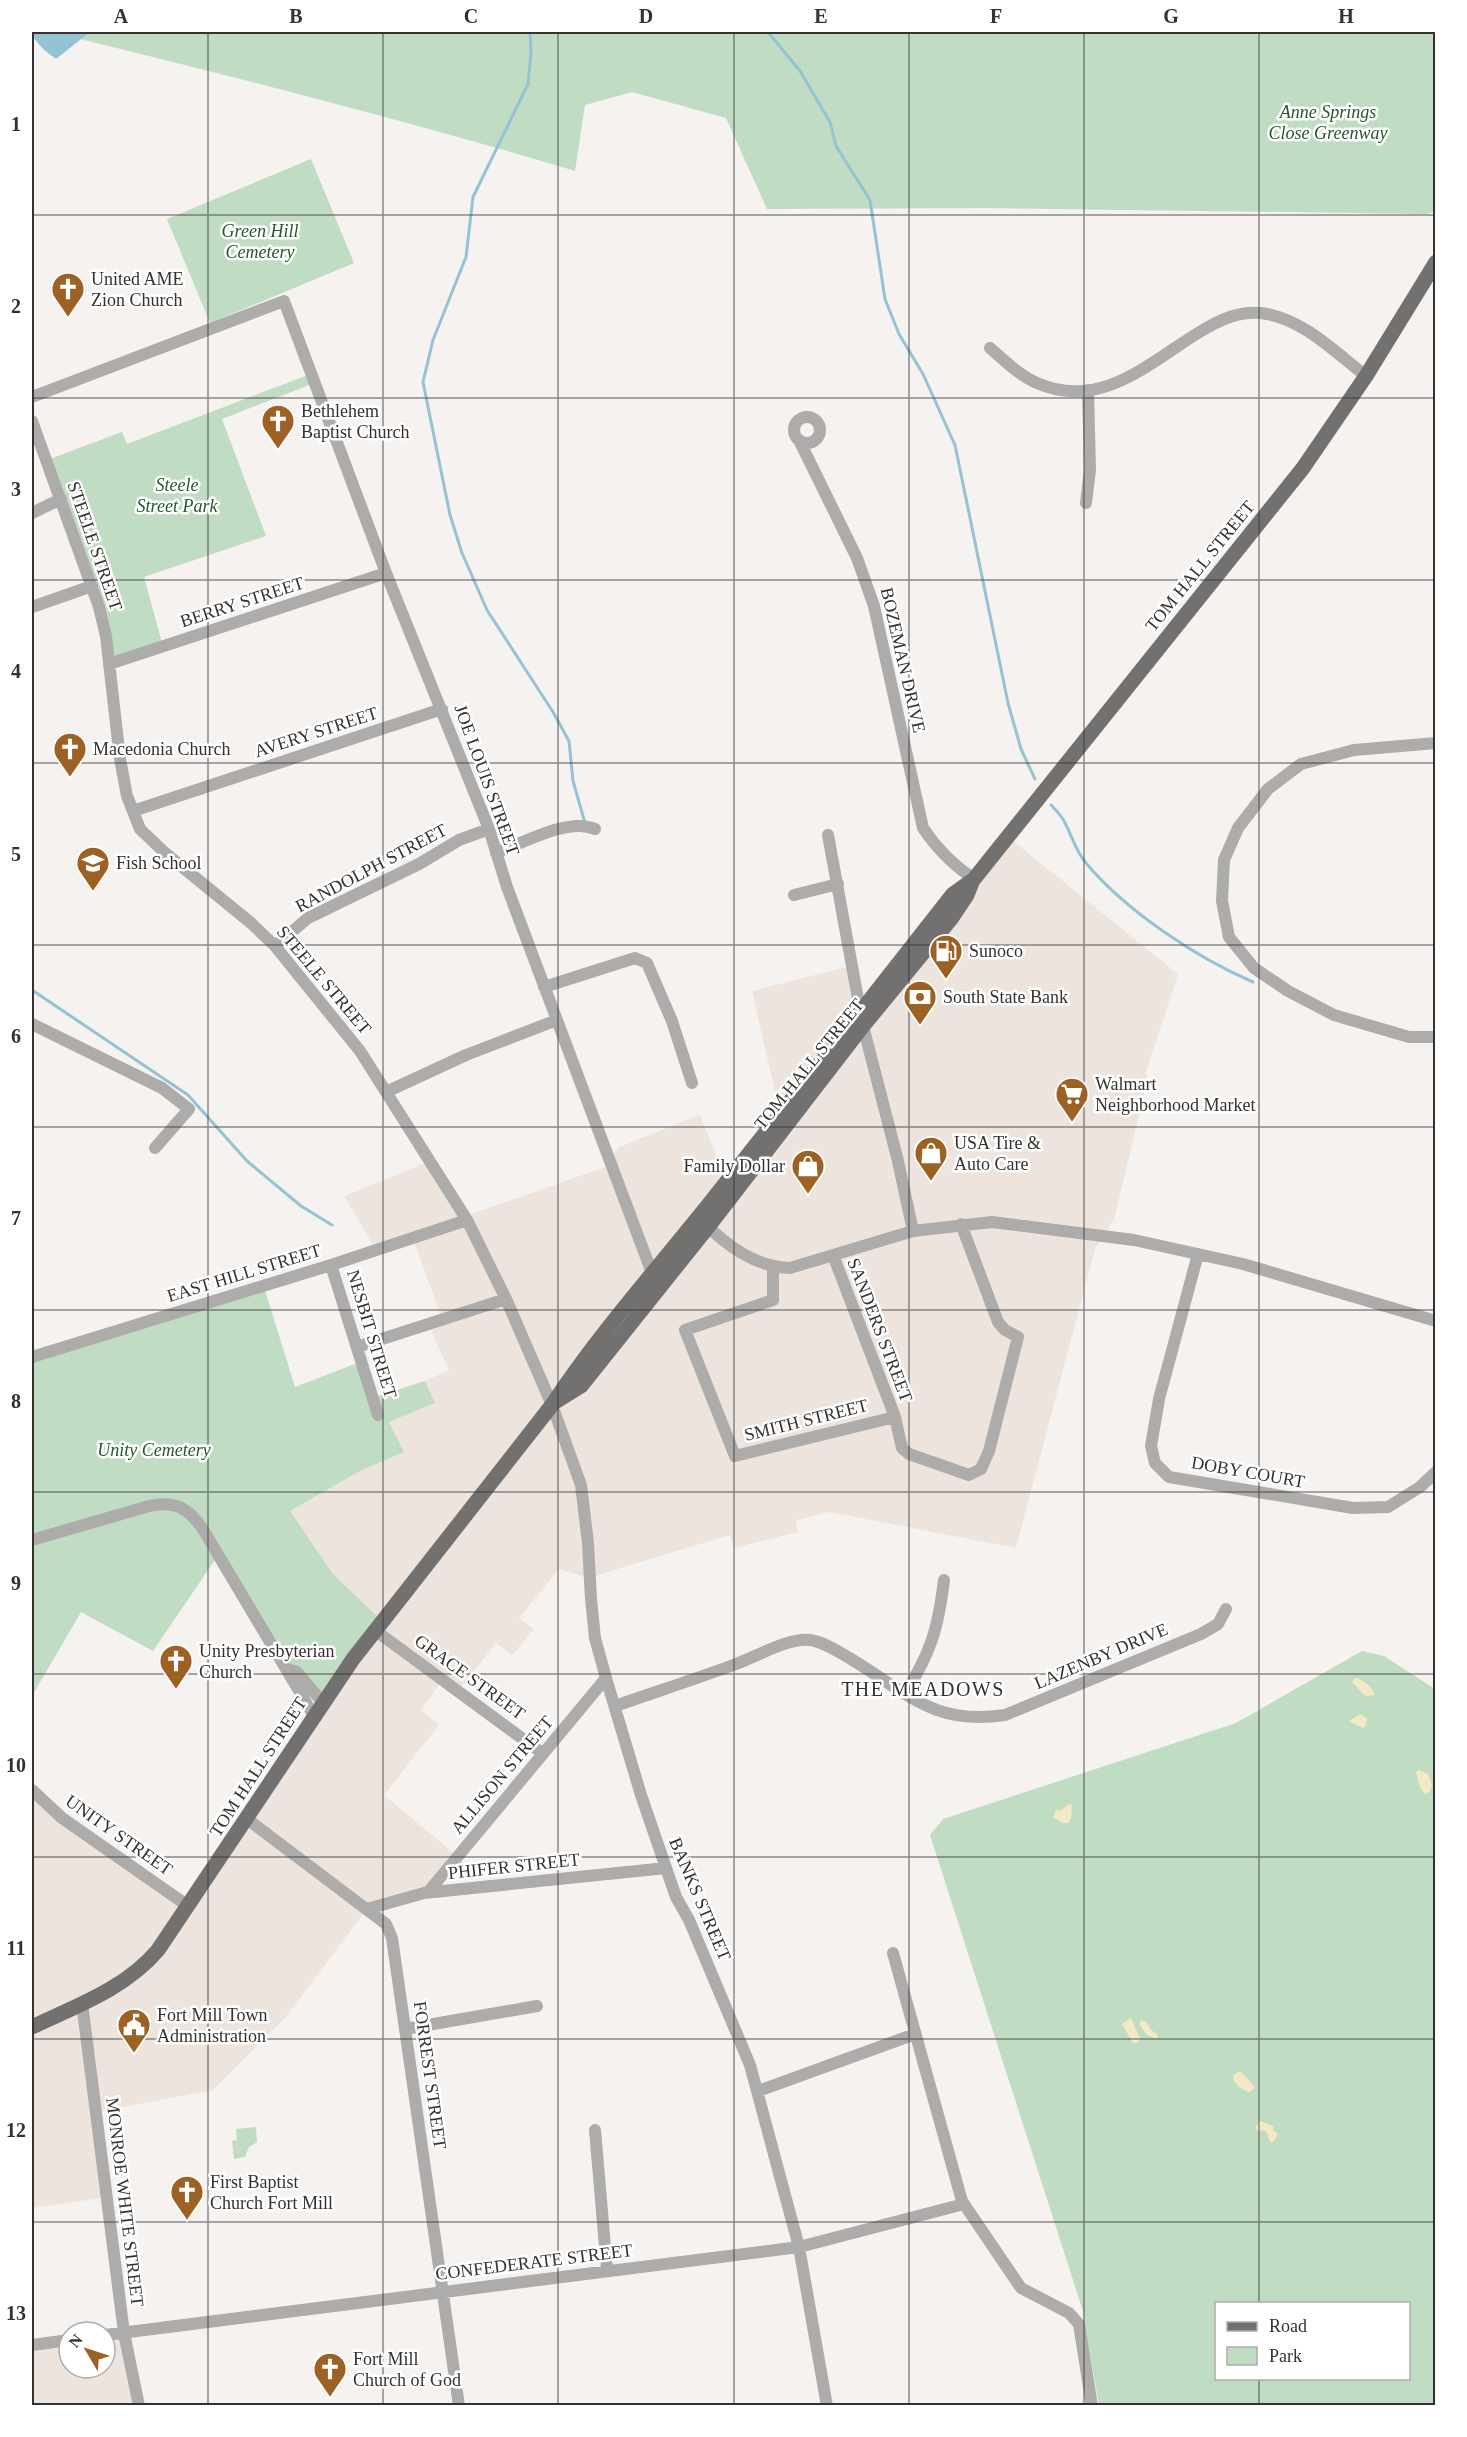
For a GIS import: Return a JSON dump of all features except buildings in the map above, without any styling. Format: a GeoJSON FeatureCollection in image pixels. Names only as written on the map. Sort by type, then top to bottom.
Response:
{"type":"FeatureCollection","features":[{"type":"Feature","properties":{"kind":"main road","name":"TOM HALL STREET"},"geometry":{"type":"LineString","coordinates":[[552,1404],[581,1386],[703,1222],[862,1018],[953,894],[974,879],[1303,468],[1366,376],[1436,262]]}},
{"type":"Feature","properties":{"kind":"main road","name":"TOM HALL STREET"},"geometry":{"type":"LineString","coordinates":[[32,2027],[119,1984],[140,1969],[158,1950],[314,1716],[376,1631],[652,1273],[703,1222]]}},
{"type":"Feature","properties":{"kind":"street","name":"JOE LOUIS STREET"},"geometry":{"type":"LineString","coordinates":[[32,398],[284,301],[386,573],[489,829],[544,987],[652,1273]]}},
{"type":"Feature","properties":{"kind":"street"},"geometry":{"type":"LineString","coordinates":[[990,348],[1035,382],[1056,390],[1089,390],[1125,381],[1214,323],[1228,317],[1266,314],[1302,327],[1366,376]]}},
{"type":"Feature","properties":{"kind":"street"},"geometry":{"type":"LineString","coordinates":[[1086,503],[1090,470],[1089,390]]}},
{"type":"Feature","properties":{"kind":"street","name":"STEELE STREET"},"geometry":{"type":"LineString","coordinates":[[32,421],[92,586],[106,636],[120,759],[127,796],[140,829],[275,946],[360,1051],[467,1220],[506,1299],[552,1404]]}},
{"type":"Feature","properties":{"kind":"street","name":"BOZEMAN DRIVE"},"geometry":{"type":"LineString","coordinates":[[799,440],[857,558],[874,606],[923,828],[948,860],[974,879]]}},
{"type":"Feature","properties":{"kind":"street"},"geometry":{"type":"LineString","coordinates":[[32,513],[62,499]]}},
{"type":"Feature","properties":{"kind":"street","name":"BERRY STREET"},"geometry":{"type":"LineString","coordinates":[[109,664],[386,573]]}},
{"type":"Feature","properties":{"kind":"street"},"geometry":{"type":"LineString","coordinates":[[32,607],[92,586]]}},
{"type":"Feature","properties":{"kind":"street","name":"AVERY STREET"},"geometry":{"type":"LineString","coordinates":[[133,811],[442,710]]}},
{"type":"Feature","properties":{"kind":"street"},"geometry":{"type":"LineString","coordinates":[[1436,743],[1354,750],[1302,764],[1268,789],[1238,828],[1224,860],[1222,902],[1229,937],[1254,968],[1288,991],[1334,1015],[1409,1038],[1436,1037]]}},
{"type":"Feature","properties":{"kind":"street"},"geometry":{"type":"LineString","coordinates":[[496,853],[562,828],[584,824],[595,830]]}},
{"type":"Feature","properties":{"kind":"street","name":"RANDOLPH STREET"},"geometry":{"type":"LineString","coordinates":[[275,946],[309,918],[419,864],[459,840],[489,829]]}},
{"type":"Feature","properties":{"kind":"street"},"geometry":{"type":"LineString","coordinates":[[828,835],[862,1018],[913,1231]]}},
{"type":"Feature","properties":{"kind":"street"},"geometry":{"type":"LineString","coordinates":[[794,895],[838,884]]}},
{"type":"Feature","properties":{"kind":"street"},"geometry":{"type":"LineString","coordinates":[[544,987],[635,958],[647,963],[672,1021],[692,1083]]}},
{"type":"Feature","properties":{"kind":"street"},"geometry":{"type":"LineString","coordinates":[[386,1092],[466,1055],[557,1020]]}},
{"type":"Feature","properties":{"kind":"street"},"geometry":{"type":"LineString","coordinates":[[32,1024],[162,1088],[189,1109],[155,1148]]}},
{"type":"Feature","properties":{"kind":"street","name":"EAST HILL STREET"},"geometry":{"type":"LineString","coordinates":[[32,1357],[331,1265],[467,1220]]}},
{"type":"Feature","properties":{"kind":"street"},"geometry":{"type":"LineString","coordinates":[[703,1222],[755,1262],[773,1268],[790,1268],[913,1231],[961,1224],[992,1222],[1059,1229],[1134,1240],[1243,1264],[1436,1321]]}},
{"type":"Feature","properties":{"kind":"street","name":"SANDERS STREET"},"geometry":{"type":"LineString","coordinates":[[833,1255],[895,1417],[902,1448],[909,1454],[969,1475],[981,1469],[989,1451],[1018,1337],[1005,1330],[998,1322],[961,1224]]}},
{"type":"Feature","properties":{"kind":"street","name":"DOBY COURT"},"geometry":{"type":"LineString","coordinates":[[1198,1254],[1160,1399],[1151,1446],[1155,1463],[1169,1477],[1353,1508],[1388,1507],[1420,1487],[1436,1472]]}},
{"type":"Feature","properties":{"kind":"street","name":"NESBIT STREET"},"geometry":{"type":"LineString","coordinates":[[331,1265],[378,1415]]}},
{"type":"Feature","properties":{"kind":"street","name":"SMITH STREET"},"geometry":{"type":"LineString","coordinates":[[773,1268],[773,1300],[685,1330],[735,1456],[895,1417]]}},
{"type":"Feature","properties":{"kind":"street"},"geometry":{"type":"LineString","coordinates":[[357,1347],[506,1299]]}},
{"type":"Feature","properties":{"kind":"street","name":"BANKS STREET"},"geometry":{"type":"LineString","coordinates":[[552,1404],[580,1485],[588,1543],[596,1638],[606,1678],[676,1897],[689,1920],[750,2065],[758,2091],[799,2247],[827,2406]]}},
{"type":"Feature","properties":{"kind":"street"},"geometry":{"type":"LineString","coordinates":[[32,1540],[161,1503],[181,1506],[189,1512],[204,1531],[314,1716]]}},
{"type":"Feature","properties":{"kind":"street"},"geometry":{"type":"LineString","coordinates":[[904,1694],[924,1663],[934,1635],[944,1580]]}},
{"type":"Feature","properties":{"kind":"street","name":"LAZENBY DRIVE"},"geometry":{"type":"LineString","coordinates":[[615,1706],[787,1644],[809,1640],[831,1648],[934,1711],[961,1717],[986,1718],[1005,1715],[1201,1634],[1218,1624],[1226,1610]]}},
{"type":"Feature","properties":{"kind":"street","name":"GRACE STREET"},"geometry":{"type":"LineString","coordinates":[[376,1631],[542,1753]]}},
{"type":"Feature","properties":{"kind":"street"},"geometry":{"type":"LineString","coordinates":[[287,1670],[299,1674],[323,1703]]}},
{"type":"Feature","properties":{"kind":"street","name":"ALLISON STREET"},"geometry":{"type":"LineString","coordinates":[[424,1893],[429,1891],[606,1678]]}},
{"type":"Feature","properties":{"kind":"street","name":"UNITY STREET"},"geometry":{"type":"LineString","coordinates":[[32,1790],[62,1818],[188,1906]]}},
{"type":"Feature","properties":{"kind":"street","name":"FORREST STREET"},"geometry":{"type":"LineString","coordinates":[[247,1819],[386,1924],[392,1938],[459,2406]]}},
{"type":"Feature","properties":{"kind":"street","name":"PHIFER STREET"},"geometry":{"type":"LineString","coordinates":[[367,1909],[424,1893],[666,1868]]}},
{"type":"Feature","properties":{"kind":"street"},"geometry":{"type":"LineString","coordinates":[[893,1953],[964,2204],[1021,2289],[1070,2313],[1079,2324],[1092,2406]]}},
{"type":"Feature","properties":{"kind":"street","name":"MONROE WHITE STREET"},"geometry":{"type":"LineString","coordinates":[[82,2003],[124,2333],[139,2406]]}},
{"type":"Feature","properties":{"kind":"street"},"geometry":{"type":"LineString","coordinates":[[405,2029],[537,2006]]}},
{"type":"Feature","properties":{"kind":"street"},"geometry":{"type":"LineString","coordinates":[[758,2091],[915,2034]]}},
{"type":"Feature","properties":{"kind":"street"},"geometry":{"type":"LineString","coordinates":[[595,2130],[607,2270]]}},
{"type":"Feature","properties":{"kind":"street","name":"CONFEDERATE STREET"},"geometry":{"type":"LineString","coordinates":[[117,2334],[799,2247],[964,2204]]}},
{"type":"Feature","properties":{"kind":"street"},"geometry":{"type":"LineString","coordinates":[[32,2344],[57,2341]]}},
{"type":"Feature","properties":{"kind":"shaded area"},"geometry":{"type":"Polygon","coordinates":[[[1008,837],[1178,974],[1146,1072],[1147,1082],[1114,1219],[1095,1249],[1016,1548],[829,1512],[796,1520],[798,1532],[734,1548],[730,1535],[588,1578],[559,1569],[519,1618],[534,1629],[512,1655],[496,1643],[459,1690],[443,1679],[421,1710],[439,1725],[384,1795],[456,1855],[429,1889],[369,1906],[285,2018],[213,2090],[97,2112],[108,2197],[32,2208],[32,1788],[52,1809],[186,1903],[160,1942],[144,1961],[113,1984],[83,1999],[84,2003],[131,1979],[162,1949],[337,1686],[384,1623],[333,1574],[289,1511],[360,1471],[404,1452],[389,1422],[435,1403],[425,1381],[449,1370],[429,1326],[440,1313],[415,1245],[373,1245],[344,1196],[428,1162],[463,1217],[605,1167],[619,1147],[700,1115],[728,1184],[781,1118],[752,991],[854,965],[865,1011],[870,1015],[1008,837]]]}},
{"type":"Feature","properties":{"kind":"shaded area"},"geometry":{"type":"Polygon","coordinates":[[[123,2332],[138,2405],[32,2405],[32,2343],[57,2340],[57,2380],[117,2380],[117,2333],[123,2332]]]}},
{"type":"Feature","properties":{"kind":"green space","name":"Anne Springs Close Greenway"},"geometry":{"type":"Polygon","coordinates":[[[52,32],[1435,32],[1435,212],[1426,214],[988,208],[767,209],[726,118],[632,92],[585,105],[575,171],[314,98],[52,32]]]}},
{"type":"Feature","properties":{"kind":"green space","name":"Green Hill Cemetery"},"geometry":{"type":"Polygon","coordinates":[[[311,159],[354,263],[210,323],[167,219],[311,159]]]}},
{"type":"Feature","properties":{"kind":"green space","name":"Steele Street Park"},"geometry":{"type":"Polygon","coordinates":[[[308,375],[312,384],[222,419],[266,536],[144,577],[162,643],[114,658],[50,459],[122,432],[127,444],[308,375]]]}},
{"type":"Feature","properties":{"kind":"green space","name":"Unity Cemetery"},"geometry":{"type":"Polygon","coordinates":[[[264,1287],[295,1387],[360,1362],[371,1398],[425,1381],[435,1403],[389,1422],[404,1452],[360,1471],[290,1511],[333,1574],[380,1619],[322,1700],[288,1668],[219,1554],[153,1651],[81,1612],[32,1696],[32,1359],[264,1287]]]}},
{"type":"Feature","properties":{"kind":"green space"},"geometry":{"type":"Polygon","coordinates":[[[1362,1651],[1384,1656],[1435,1689],[1435,2405],[1099,2405],[1082,2308],[930,1835],[943,1819],[1236,1723],[1362,1651]]]}},
{"type":"Feature","properties":{"kind":"green space"},"geometry":{"type":"Polygon","coordinates":[[[256,2127],[257,2142],[249,2147],[245,2157],[234,2159],[232,2141],[237,2140],[236,2129],[256,2127]]]}},
{"type":"Feature","properties":{"kind":"sand"},"geometry":{"type":"Polygon","coordinates":[[[1355,1678],[1367,1684],[1375,1695],[1365,1696],[1352,1682],[1355,1678]]]}},
{"type":"Feature","properties":{"kind":"sand"},"geometry":{"type":"Polygon","coordinates":[[[1360,1714],[1367,1718],[1363,1728],[1349,1721],[1360,1714]]]}},
{"type":"Feature","properties":{"kind":"sand"},"geometry":{"type":"Polygon","coordinates":[[[1419,1770],[1428,1774],[1432,1785],[1429,1793],[1425,1794],[1420,1788],[1416,1772],[1419,1770]]]}},
{"type":"Feature","properties":{"kind":"sand"},"geometry":{"type":"Polygon","coordinates":[[[1069,1804],[1072,1805],[1071,1819],[1068,1823],[1063,1823],[1053,1817],[1056,1810],[1060,1811],[1069,1804]]]}},
{"type":"Feature","properties":{"kind":"sand"},"geometry":{"type":"Polygon","coordinates":[[[1131,2018],[1140,2039],[1138,2043],[1133,2043],[1122,2024],[1131,2018]]]}},
{"type":"Feature","properties":{"kind":"sand"},"geometry":{"type":"Polygon","coordinates":[[[1141,2020],[1147,2022],[1150,2029],[1158,2035],[1156,2039],[1147,2035],[1139,2024],[1141,2020]]]}},
{"type":"Feature","properties":{"kind":"sand"},"geometry":{"type":"Polygon","coordinates":[[[1240,2071],[1255,2087],[1250,2092],[1241,2088],[1234,2081],[1233,2075],[1240,2071]]]}},
{"type":"Feature","properties":{"kind":"sand"},"geometry":{"type":"Polygon","coordinates":[[[1260,2121],[1274,2126],[1273,2130],[1278,2134],[1271,2143],[1266,2131],[1256,2130],[1260,2121]]]}},
{"type":"Feature","properties":{"kind":"water"},"geometry":{"type":"Polygon","coordinates":[[[32,32],[90,32],[56,59],[44,50],[32,36],[32,32]]]}},
{"type":"Feature","properties":{"kind":"waterway"},"geometry":{"type":"LineString","coordinates":[[530,32],[528,84],[473,197],[466,257],[433,340],[423,382],[450,515],[462,553],[487,610],[553,712],[569,741],[573,781],[585,823]]}},
{"type":"Feature","properties":{"kind":"waterway"},"geometry":{"type":"LineString","coordinates":[[768,32],[800,71],[830,122],[836,146],[870,200],[885,299],[899,334],[923,374],[955,445],[1008,703],[1021,749],[1035,779]]}},
{"type":"Feature","properties":{"kind":"waterway"},"geometry":{"type":"LineString","coordinates":[[1051,805],[1064,820],[1083,859],[1121,898],[1164,932],[1209,960],[1253,982]]}},
{"type":"Feature","properties":{"kind":"waterway"},"geometry":{"type":"LineString","coordinates":[[32,990],[188,1095],[247,1161],[301,1206],[332,1225]]}},
{"type":"Feature","properties":{"kind":"place","name":"United AME Zion Church"},"geometry":{"type":"Point","coordinates":[68,318]}},
{"type":"Feature","properties":{"kind":"place","name":"Bethlehem Baptist Church"},"geometry":{"type":"Point","coordinates":[278,450]}},
{"type":"Feature","properties":{"kind":"place","name":"Macedonia Church"},"geometry":{"type":"Point","coordinates":[70,778]}},
{"type":"Feature","properties":{"kind":"place","name":"Fish School"},"geometry":{"type":"Point","coordinates":[93,892]}},
{"type":"Feature","properties":{"kind":"place","name":"Sunoco"},"geometry":{"type":"Point","coordinates":[946,980]}},
{"type":"Feature","properties":{"kind":"place","name":"South State Bank"},"geometry":{"type":"Point","coordinates":[920,1026]}},
{"type":"Feature","properties":{"kind":"place","name":"Walmart Neighborhood Market"},"geometry":{"type":"Point","coordinates":[1072,1123]}},
{"type":"Feature","properties":{"kind":"place","name":"USA Tire & Auto Care"},"geometry":{"type":"Point","coordinates":[931,1182]}},
{"type":"Feature","properties":{"kind":"place","name":"Family Dollar"},"geometry":{"type":"Point","coordinates":[808,1195]}},
{"type":"Feature","properties":{"kind":"place","name":"Unity Presbyterian Church"},"geometry":{"type":"Point","coordinates":[176,1690]}},
{"type":"Feature","properties":{"kind":"place","name":"Fort Mill Town Administration"},"geometry":{"type":"Point","coordinates":[134,2054]}},
{"type":"Feature","properties":{"kind":"place","name":"First Baptist Church Fort Mill"},"geometry":{"type":"Point","coordinates":[187,2221]}},
{"type":"Feature","properties":{"kind":"place","name":"Fort Mill Church of God"},"geometry":{"type":"Point","coordinates":[330,2398]}},
{"type":"Feature","properties":{"kind":"district","name":"THE MEADOWS"},"geometry":{"type":"Point","coordinates":[923,1689]}}]}
